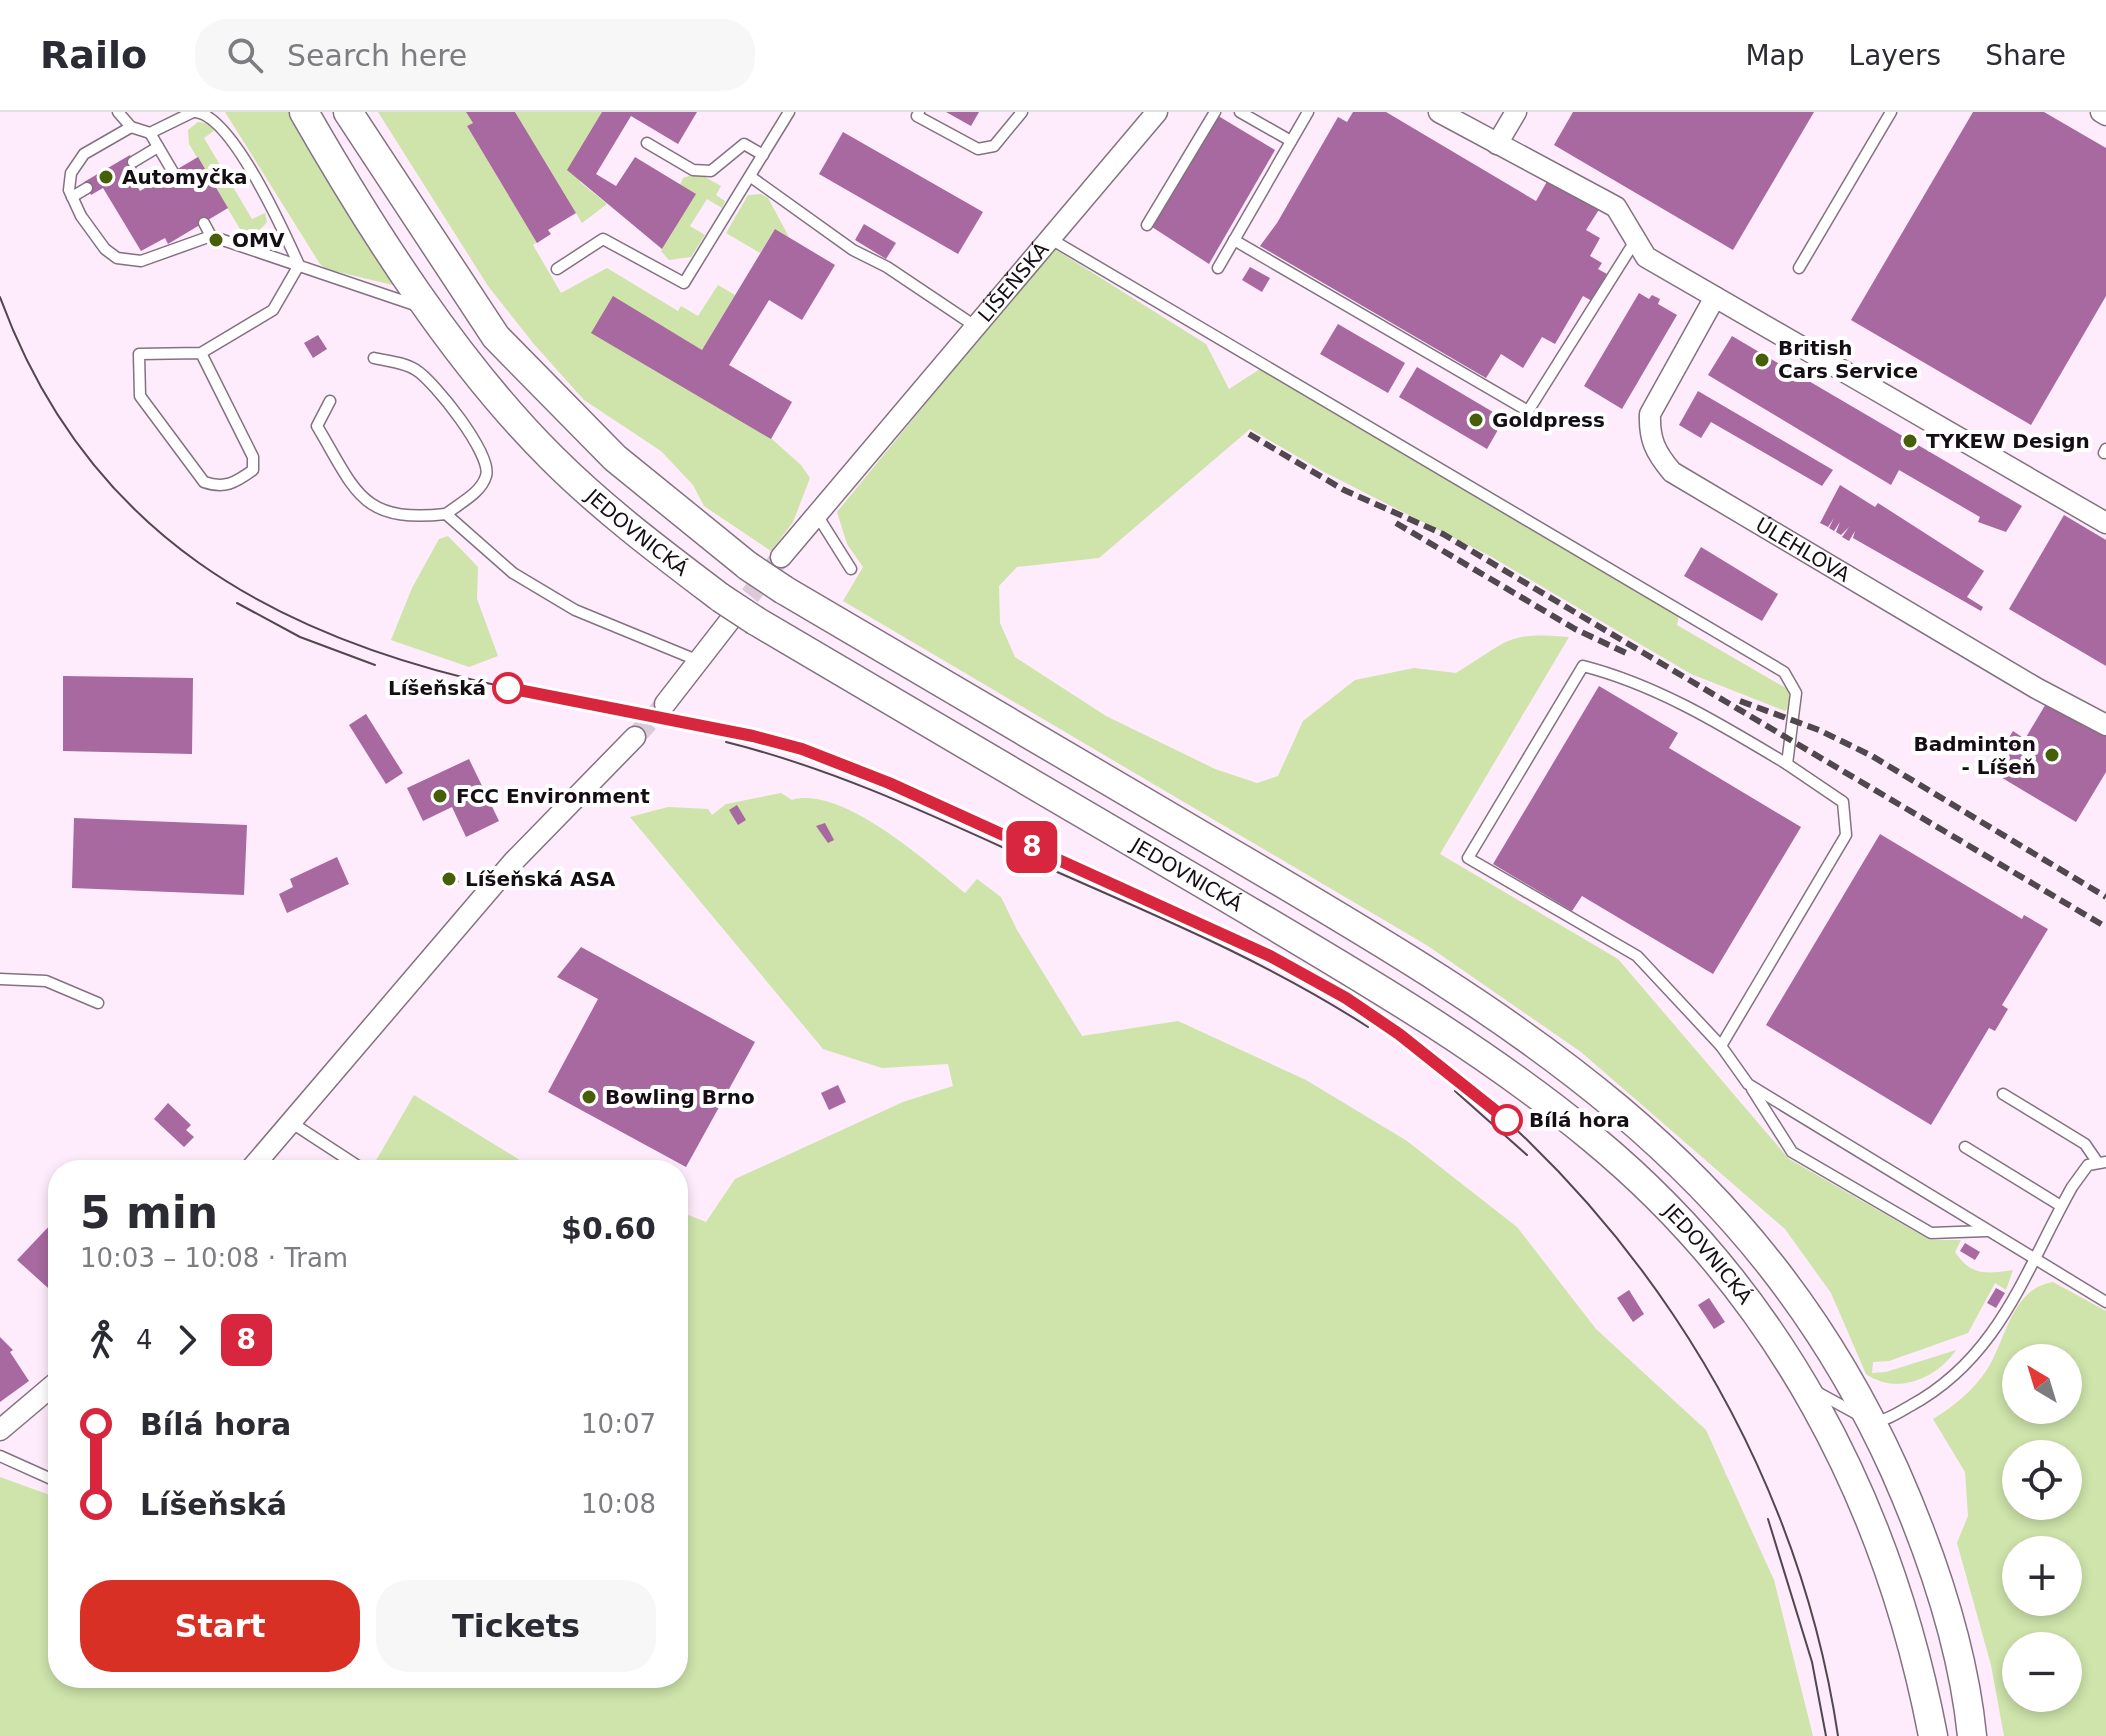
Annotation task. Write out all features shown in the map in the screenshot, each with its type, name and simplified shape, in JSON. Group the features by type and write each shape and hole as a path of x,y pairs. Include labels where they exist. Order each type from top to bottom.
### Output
{"main road":[{"name":"JEDOVNICKÁ","path":"304,112 361,212 437,319 550,457 622,523 736,613 1357,975 1494,1064 1593,1138 1670,1209 1751,1305 1806,1386 1855,1478 1885,1552 1910,1629 1933,1736"},
{"name":"JEDOVNICKÁ","path":"348,112 496,337 615,458 748,566 1421,965 1560,1059 1659,1142 1761,1251 1813,1325 1873,1423 1936,1573 1957,1650 1972,1736"}],"street":[{"path":"1439,112 1616,207 1646,257 2106,523"},
{"path":"1497,144 1516,112"},
{"path":"2101,112 2106,115"},
{"name":"LÍŠEŇSKÁ","path":"781,557 1149,114"},
{"name":"ÚLEHLOVA","path":"1715,297 1650,414 1649,436 1656,453 1672,472 2036,688 2106,725"},
{"path":"665,704 736,613"},
{"path":"259,1160 513,862 635,737"},
{"path":"0,1430 48,1389"}],"lane":[{"path":"118,112 131,127 150,133 173,172"},
{"path":"150,133 178,114 195,112 206,113 220,125 275,212 299,265"},
{"path":"557,269 603,239 684,283 789,112"},
{"path":"919,112 917,116 978,149 994,146 1022,112"},
{"path":"1147,225 1215,112"},
{"path":"1240,112 1291,141"},
{"path":"1218,268 1308,112"},
{"path":"1799,268 1891,112"},
{"path":"131,127 76,162 71,173 72,197 105,249 128,261 141,261 180,250 211,236 409,302 437,319"},
{"path":"647,143 693,170 711,171 744,144 763,155"},
{"path":"133,162 158,147"},
{"path":"751,177 853,250 887,267 975,326"},
{"path":"72,197 87,188"},
{"path":"204,223 211,236"},
{"path":"1054,232 1784,672 1796,693 1787,764"},
{"path":"1234,240 1528,411 1635,240"},
{"path":"201,353 253,457 253,470 220,488 204,482 140,396 139,354 201,353 273,310 299,265"},
{"path":"330,401 317,426 361,495 381,512 410,518 446,514 481,487 488,469 479,446 424,375 411,367 374,358"},
{"path":"816,513 851,569"},
{"path":"446,514 513,573 575,610 699,661"},
{"path":"1721,1046 1846,835 1843,802 1719,723 1627,678 1583,666 1468,858 1637,956 1721,1046 1792,1152 1931,1233 1986,1231"},
{"path":"0,979 46,981 98,1003"},
{"path":"1748,1084 2106,1302"},
{"path":"2003,1094 2085,1144 2102,1163"},
{"path":"292,1123 349,1160"},
{"path":"1965,1147 2061,1206"},
{"path":"1806,1386 1873,1423 1936,1391 1970,1362 1997,1328 2061,1206 2088,1165 2102,1163"},
{"path":"0,1456 48,1478"}],"green space":[{"path":"225,112 292,112 397,286 326,269 320,264"},
{"path":"378,112 466,112 473,123 467,126 537,242 533,245 561,293 607,268 678,311 681,306 698,316 718,285 735,295 702,350 613,297 801,465 810,478 793,522 771,551 704,506 693,485 661,451 584,400 488,286"},
{"path":"515,112 602,112 580,182 607,204 582,223"},
{"path":"198,122 212,124 215,130 204,138 252,219 265,213 267,222 257,233 244,233 240,229 189,144 188,130"},
{"path":"698,173 721,186 716,195 725,201 722,208 707,199 690,226 705,235 691,257 669,260 661,251 695,195 680,185 683,178"},
{"path":"761,194 768,198 789,237 775,229 760,253 726,233 748,195"},
{"path":"1053,248 1206,344 1229,389 1260,369 1679,615 1677,625 1789,690 1789,707 1785,711 1691,674 1490,556 1324,472 1250,429 1099,558 1017,567 999,586 1000,623 1015,657 1106,716 1215,769 1257,783 1278,776 1303,721 1355,680 1414,668 1456,673 1508,641 1532,636 1569,637 1440,854 1618,959 1789,1159 1930,1240 1961,1240 1955,1252 1973,1269 1980,1272 2013,1270 2006,1290 1995,1283 1968,1333 1889,1361 1873,1362 1872,1373 1886,1372 1956,1350 1938,1369 1916,1381 1903,1383 1890,1383 1866,1374 1831,1293 1785,1229 1581,1052 1428,946 843,601 863,567 847,544 837,512"},
{"path":"448,536 478,567 477,599 498,656 469,667 391,640 412,588 439,539"},
{"path":"781,793 792,800 812,798 834,804 858,815 883,829 965,893 977,879 1001,897 1017,930 1082,1036 1178,1021 1306,1080 1407,1141 1517,1227 1596,1329 1706,1430 1774,1580 1813,1736 0,1736 0,1477 48,1494 48,1688 688,1688 688,1215 706,1222 735,1179 903,1102 953,1086 948,1064 882,1068 823,1049 630,817 668,807 708,809 712,815 726,804"},
{"path":"414,1095 520,1160 376,1160"},
{"path":"2053,1282 2106,1311 2106,1736 2004,1736 1991,1665 1957,1543 1968,1516 1965,1472 1933,1419 1963,1397 1983,1376 2012,1316 2028,1294 2039,1286"}],"building":[{"path":"466,112 515,112 576,213 548,230 551,234 537,243 467,126 473,123"},
{"path":"602,112 697,112 678,144 631,116 596,174 616,186 635,157 696,194 662,249 567,170"},
{"path":"946,112 979,112 971,126"},
{"path":"1353,112 1386,112 1536,201 1549,178 1600,208 1586,230 1600,238 1590,256 1602,263 1598,269 1607,274 1592,301 1583,296 1555,344 1542,337 1523,368 1501,354 1486,378 1260,246 1277,223 1338,117 1347,122"},
{"path":"1573,112 1814,112 1733,250 1554,145"},
{"path":"1973,112 2044,112 2106,148 2106,296 2031,425 1851,320"},
{"path":"1215,114 1275,150 1209,264 1149,225"},
{"path":"843,132 983,212 958,254 819,174"},
{"path":"130,155 137,168 129,172 140,191 198,157 228,208 168,244 165,238 141,251 103,188 91,195 84,182"},
{"path":"864,224 896,243 886,259 855,240"},
{"path":"775,229 835,265 802,320 769,300 729,365 792,402 771,439 591,333 613,296 702,350"},
{"path":"1250,267 1270,278 1262,292 1242,280"},
{"path":"1639,293 1649,299 1652,295 1660,299 1658,304 1677,315 1622,409 1584,386"},
{"path":"1338,324 1405,363 1388,393 1320,354"},
{"path":"318,335 327,349 313,358 304,343"},
{"path":"1732,336 2022,506 2006,532 1978,522 1980,517 1899,470 1891,485 1708,375"},
{"path":"1417,367 1498,415 1492,424 1499,428 1487,449 1399,397"},
{"path":"1698,391 1833,470 1822,486 1711,422 1701,438 1679,425"},
{"path":"1840,485 1875,507 1878,503 1984,571 1967,597 1983,607 1981,611 1853,538 1855,531 1849,541 1842,537 1849,527 1841,535 1836,532 1840,522 1834,531 1829,528 1834,518 1828,527 1820,523"},
{"path":"2064,515 2106,540 2106,666 2009,609"},
{"path":"1701,547 1778,594 1762,621 1684,576"},
{"path":"63,676 193,678 192,754 63,751"},
{"path":"1599,686 1678,733 1669,748 1801,827 1713,974 1582,896 1572,911 1493,864"},
{"name":"Badminton - Líšeň","path":"2047,702 2106,736 2106,772 2076,822 1989,770 2013,731 2025,739"},
{"path":"366,714 403,773 386,784 349,725"},
{"path":"469,759 499,821 466,837 452,807 423,821 407,788"},
{"path":"737,805 746,820 738,825 729,810"},
{"path":"74,818 247,825 244,895 72,888"},
{"path":"825,823 834,840 828,843 816,826"},
{"path":"1880,834 2022,919 2024,915 2048,929 2002,1005 2008,1009 1995,1031 1989,1028 1931,1125 1766,1025"},
{"path":"337,857 349,884 287,913 279,894 293,887 290,879"},
{"name":"Líšeňská ASA","path":"453,871 459,882 446,888 440,877"},
{"path":"581,947 755,1042 688,1163 688,1160 673,1160 548,1092 598,999 557,977"},
{"path":"838,1085 846,1102 829,1110 821,1093"},
{"path":"168,1103 191,1125 186,1130 194,1137 184,1147 154,1119"},
{"path":"48,1227 48,1288 17,1260"},
{"path":"1965,1243 1980,1252 1975,1260 1960,1251"},
{"path":"1996,1288 2005,1293 1996,1308 1987,1303"},
{"path":"1629,1290 1644,1314 1633,1322 1617,1298"},
{"path":"1709,1298 1725,1322 1714,1329 1698,1305"},
{"path":"0,1337 13,1350 10,1352 29,1381 0,1402"}],"tunnel":[{"path":"731,619 781,557"},
{"path":"635,737 665,704"}],"tram line":[{"path":"0,297 37,380 83,451 137,512 199,563 268,605 343,639 423,667 509,688 731,730 803,750 870,775 1245,944 1348,1000 1442,1065 1528,1140 1605,1224 1673,1315 1731,1412 1779,1516 1815,1624 1838,1736"},
{"path":"237,603 300,637 375,665"},
{"name":"8","path":"508,688 753,736 802,749 889,783 1270,956 1346,998 1399,1034 1482,1097 1507,1120"},
{"path":"726,742 809,767 929,814 1211,941 1291,981 1368,1027"},
{"path":"1455,1091 1527,1155"},
{"path":"1768,1519 1812,1662 1826,1736"}],"railway":[{"path":"1249,434 1344,490 1443,534 2106,927"},
{"path":"1396,523 1575,629 1626,653"},
{"path":"1740,701 1819,730 1872,756 2106,897"}],"place":[{"name":"Automyčka","path":"106,177"},
{"name":"OMV","path":"216,240"},
{"name":"British Cars Service","path":"1762,360"},
{"name":"Goldpress","path":"1476,420"},
{"name":"TYKEW Design","path":"1910,441"},
{"name":"Líšeňská","path":"508,688"},
{"name":"Badminton - Líšeň","path":"2052,755"},
{"name":"FCC Environment","path":"440,796"},
{"name":"Líšeňská ASA","path":"449,879"},
{"name":"Bowling Brno","path":"589,1097"},
{"name":"Bílá hora","path":"1507,1120"}]}
